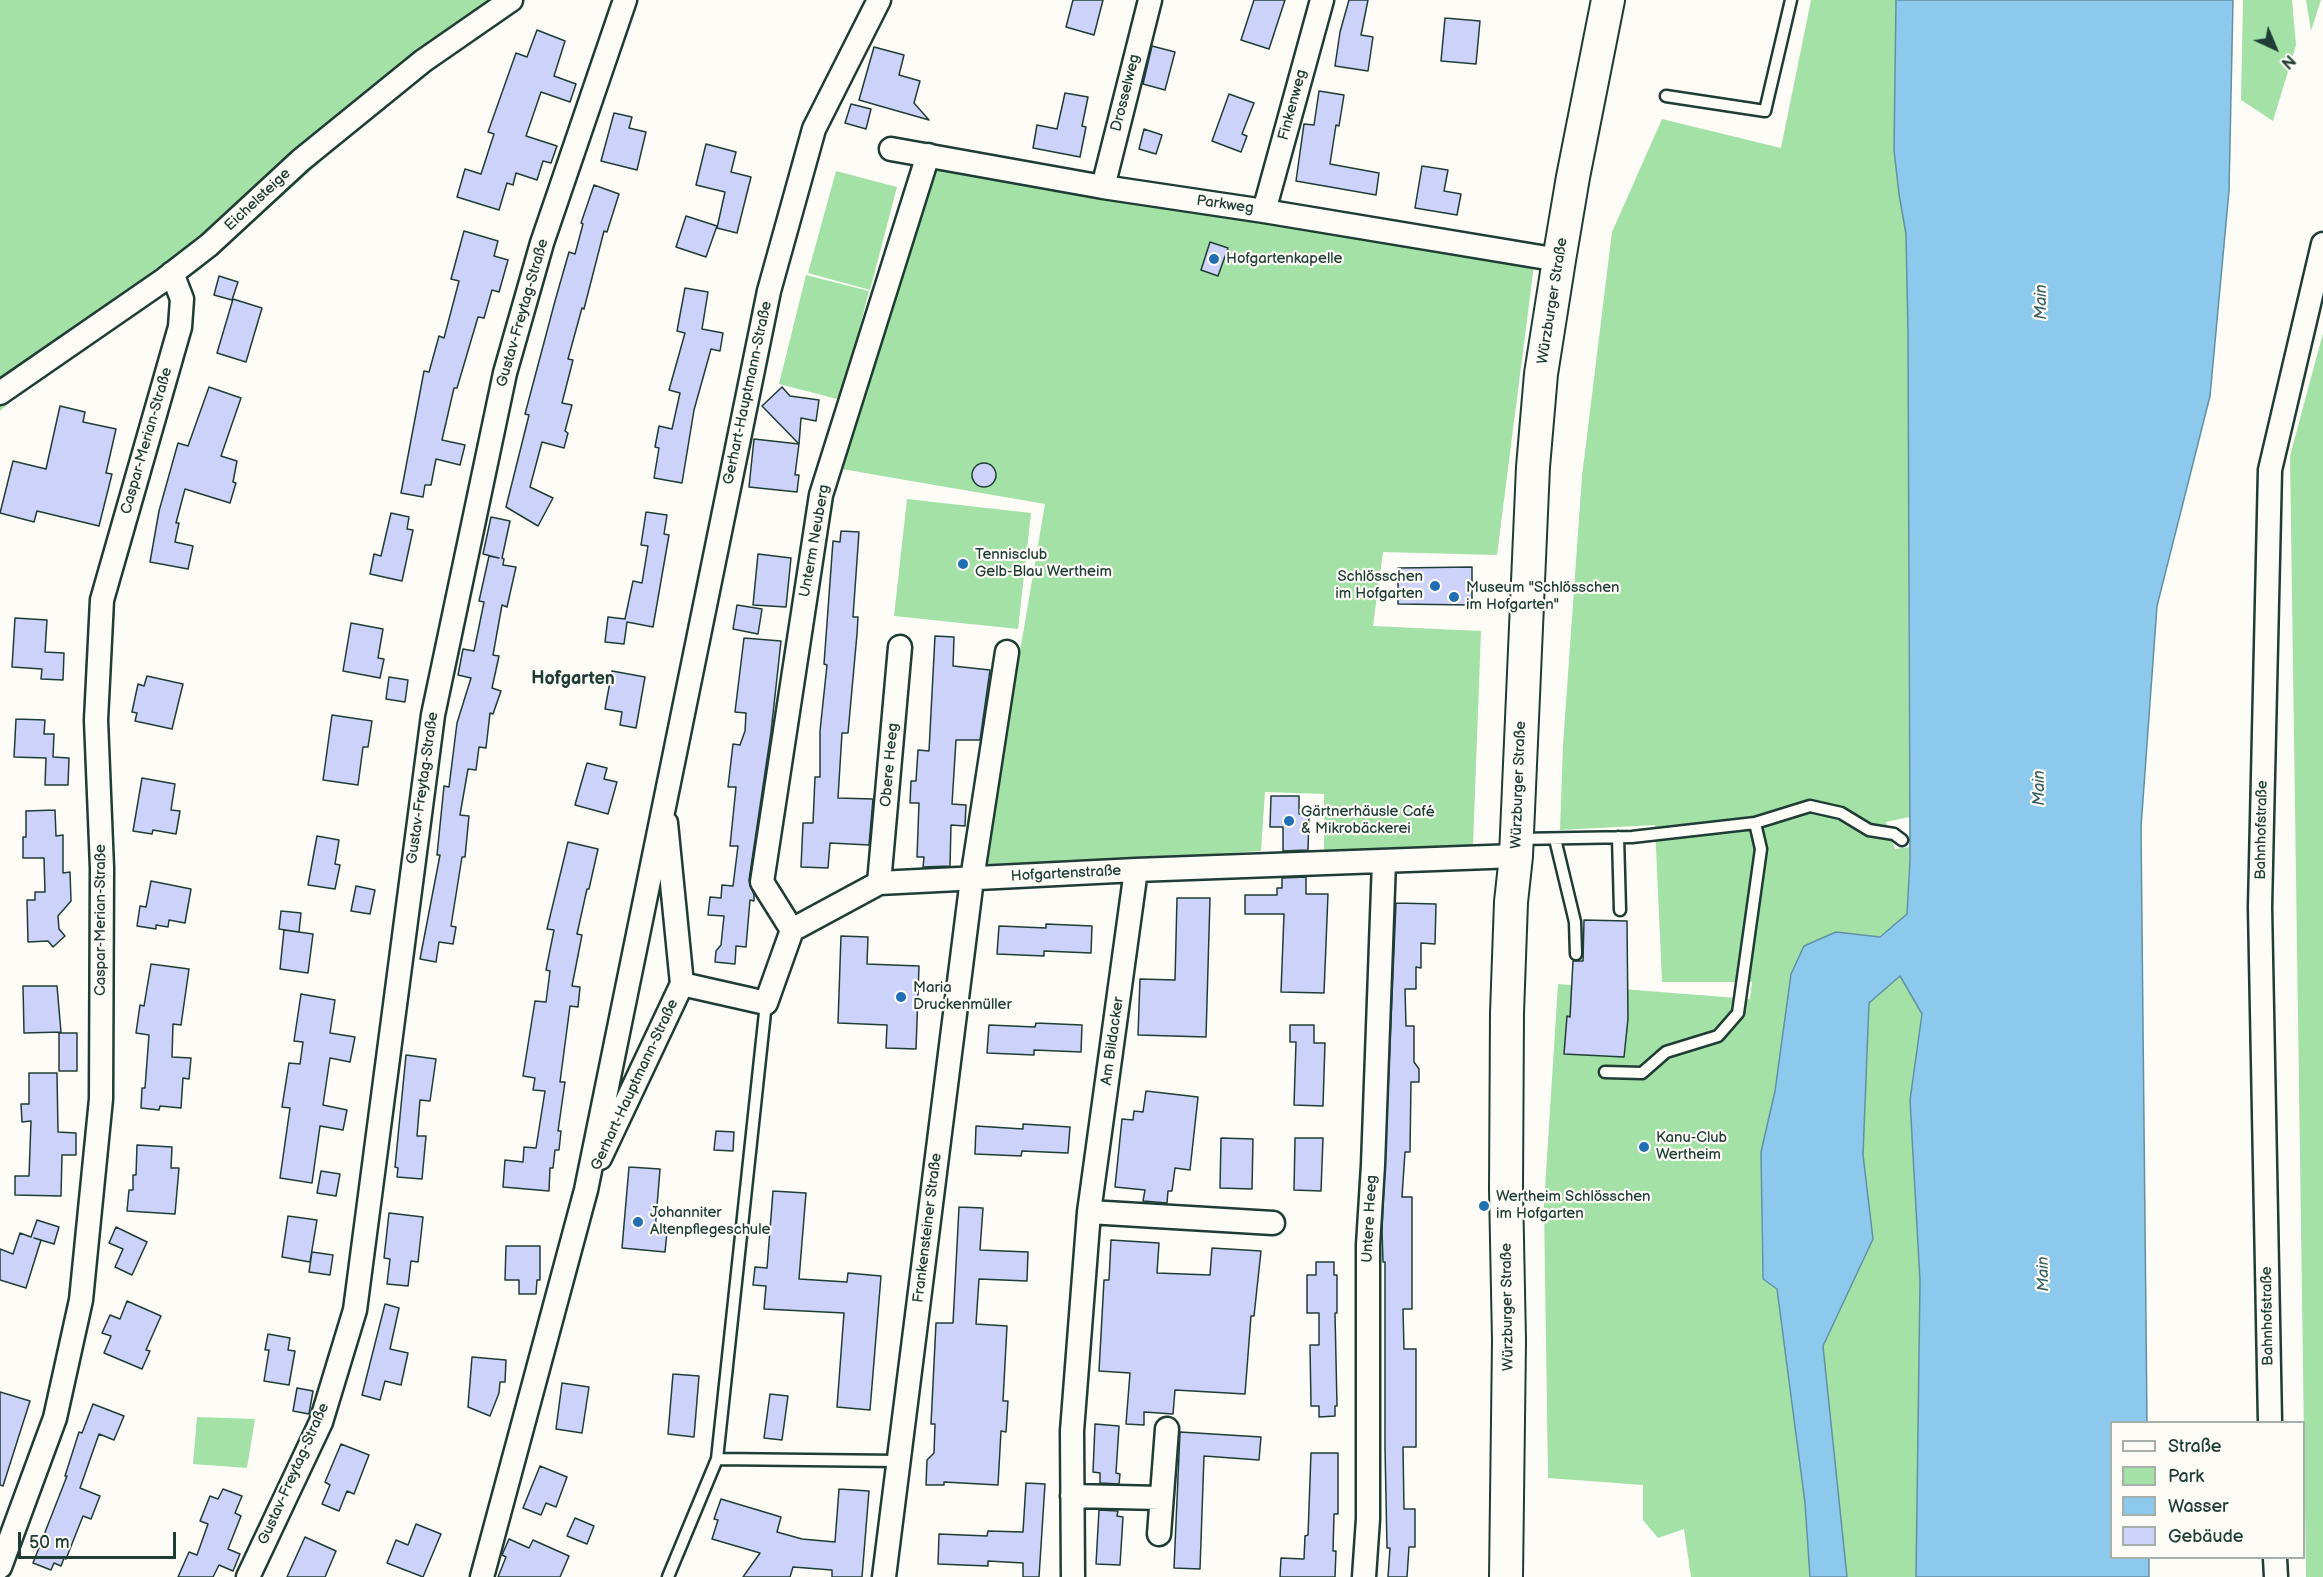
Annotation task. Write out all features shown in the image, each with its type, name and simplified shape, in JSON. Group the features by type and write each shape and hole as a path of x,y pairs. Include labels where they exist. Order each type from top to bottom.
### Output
{"main road":[{"name":"Würzburger Straße","path":"1506,1577 1509,1341 1506,1189 1507,1013 1533,466 1541,374 1559,260 1608,0"}],"street":[{"name":"Eichelsteige","path":"0,393 209,245 301,160 423,61 511,0"},
{"name":"Gustav-Freytag-Straße","path":"248,1577 321,1422 355,1310 432,715 505,373 542,243 625,0"},
{"name":"Gerhart-Hauptmann-Straße","path":"482,1577 585,1190 772,281 814,129 879,0"},
{"name":"Drosselweg","path":"1103,187 1150,0"},
{"name":"Finkenweg","path":"1264,211 1322,0"},
{"name":"Parkweg","path":"891,149 1103,187 1559,260"},
{"name":"Unterm Neuberg","path":"792,930 762,882 821,495 928,155"},
{"name":"Bahnhofstraße","path":"2270,1421 2260,907 2270,470 2323,244"},
{"name":"Caspar-Merian-Straße","path":"0,1567 55,1418 81,1300 101,1100 102,868 96,720 102,600 180,327 182,299 172,273"},
{"name":"Obere Heeg","path":"879,883 900,647"},
{"path":"972,879 1007,652"},
{"name":"Gerhart-Hauptmann-Straße","path":"585,1190 682,984 664,801"},
{"name":"Hofgartenstraße","path":"792,930 879,883 1136,870 1384,861 1516,848"},
{"name":"Untere Heeg","path":"1364,1577 1368,1519 1368,1245 1384,861"},
{"name":"Am Bildacker","path":"1073,1577 1072,1431 1089,1212 1136,870"},
{"name":"Frankensteiner Straße","path":"884,1577 972,879"},
{"path":"682,984 766,1003 792,930"},
{"path":"1089,1212 1274,1223"},
{"path":"1160,1534 1167,1429"},
{"path":"1072,1496 1161,1498"},
{"path":"2275,1559 2276,1577"}],"lane":[{"path":"1666,96 1765,111 1791,0"},
{"path":"1516,848 1555,839 1618,837 1755,823 1810,806 1841,813 1869,830 1898,833"},
{"path":"1605,1072 1642,1073 1666,1052 1718,1036 1738,1013 1761,849 1755,823"},
{"path":"1618,837 1620,910"},
{"path":"1555,839 1575,922 1576,954"},
{"path":"668,1577 717,1459 766,1003"},
{"path":"717,1459 898,1461"}],"green space":[{"path":"0,0 512,0 337,147 201,269 36,380 0,411"},
{"path":"1811,0 1896,0 1894,150 1906,234 1908,334 1909,817 1886,822 1895,849 1910,847 1907,914 1879,937 1836,932 1804,946 1791,974 1775,1091 1761,1152 1762,1279 1777,1289 1805,1503 1810,1577 1691,1577 1684,1529 1658,1538 1643,1520 1643,1485 1548,1478 1544,1205 1558,984 1750,999 1752,982 1662,982 1655,825 1560,830 1563,745 1582,476 1612,232 1662,119 1781,148"},
{"path":"2243,0 2292,0 2296,45 2273,121 2241,100"},
{"path":"2306,0 2321,0 2311,31"},
{"path":"928,155 1534,265 1497,555 1383,552 1373,626 1481,631 1473,845 1324,855 1324,794 1265,792 1261,851 978,869 1022,640 1045,504 830,467"},
{"path":"836,171 897,187 870,290 808,273"},
{"path":"806,275 869,291 841,400 779,384"},
{"path":"2323,333 2323,1577 2306,1577 2290,456"},
{"name":"Tennisclub Gelb-Blau Wertheim","path":"907,499 1031,513 1018,629 894,616"},
{"path":"1900,976 1922,1014 1910,1100 1920,1281 1916,1577 1847,1577 1823,1346 1873,1239 1863,1155 1869,1003"},
{"path":"197,1417 255,1419 247,1468 193,1464"}],"water":[{"name":"Main","path":"1896,0 2233,0 2229,191 2210,396 2157,606 2141,827 2147,1421 2110,1421 2110,1559 2149,1559 2149,1577 1916,1577 1920,1281 1910,1100 1922,1014 1900,976 1869,1003 1863,1155 1873,1239 1823,1346 1847,1577 1810,1577 1805,1503 1777,1289 1763,1279 1761,1152 1775,1091 1791,974 1804,946 1836,932 1880,937 1907,914 1910,860 1908,334 1906,234 1894,150"}],"building":[{"path":"1073,0 1103,0 1094,35 1066,27"},
{"path":"1254,0 1285,0 1269,49 1241,40"},
{"path":"1349,0 1368,0 1361,35 1373,37 1368,71 1335,66 1340,32"},
{"path":"1445,18 1480,21 1476,64 1441,61"},
{"path":"537,30 565,41 554,76 576,84 570,102 541,92 526,136 557,146 551,163 543,161 537,180 516,173 513,185 507,183 499,210 457,197 465,169 481,174 494,134 488,132 516,53 527,57"},
{"path":"1152,46 1175,52 1165,90 1143,84"},
{"path":"874,47 904,55 899,75 920,81 914,103 929,120 859,100"},
{"path":"1319,91 1344,95 1339,126 1336,125 1330,164 1379,173 1376,195 1296,181 1304,124 1314,125"},
{"path":"1065,93 1088,97 1082,126 1086,127 1080,157 1033,148 1037,125 1057,129"},
{"path":"1229,94 1254,103 1242,134 1247,136 1241,152 1212,141"},
{"path":"851,104 871,109 866,129 845,123"},
{"path":"614,113 632,117 629,128 646,132 637,170 601,161"},
{"path":"1144,129 1162,135 1156,154 1139,149"},
{"path":"706,144 736,152 731,172 751,177 737,233 717,228 725,192 696,185"},
{"path":"1422,166 1448,170 1444,191 1461,194 1457,215 1415,208"},
{"path":"594,185 619,194 607,232 604,231 584,309 582,308 568,359 573,360 562,403 572,405 565,431 568,433 564,448 542,442 530,487 553,498 538,526 506,507 529,415 525,414 555,301 569,252 575,254 583,224 581,223"},
{"path":"686,216 717,226 706,257 676,247"},
{"path":"464,231 498,241 494,256 508,260 499,292 492,290 484,318 478,317 457,388 454,388 442,440 465,445 460,465 436,459 431,485 425,485 423,497 401,493 424,371 429,372 439,336 444,338 459,281 451,279"},
{"name":"Hofgartenkapelle","path":"1210,242 1228,248 1218,276 1201,270"},
{"path":"219,276 238,282 232,300 214,295"},
{"path":"685,288 708,292 702,329 723,333 720,351 711,349 694,410 682,483 654,478 659,448 655,447 659,426 672,429 680,393 669,390 685,333 677,331"},
{"path":"233,299 262,308 246,362 217,353"},
{"path":"209,387 241,398 221,456 237,461 233,482 236,483 230,503 185,489 176,523 179,523 175,542 193,546 188,569 150,562 159,511 178,443 188,446"},
{"path":"782,387 790,396 819,400 816,421 801,418 799,444 762,406"},
{"path":"60,406 85,412 83,422 116,429 106,473 112,474 99,526 37,511 34,522 0,513 13,461 46,469"},
{"path":"754,439 799,444 795,475 799,475 797,492 749,487"},
{"path":"984,463 993,466 996,475 993,484 984,487 975,484 972,475 975,466"},
{"path":"646,512 667,515 664,534 669,535 653,627 627,622 624,644 605,642 608,617 625,619 633,581 642,583 648,546 641,545"},
{"path":"391,513 409,517 407,529 413,530 402,581 370,574 374,554 381,556"},
{"path":"491,517 510,521 502,558 504,559 503,565 516,567 507,607 502,605 493,655 499,656 492,688 501,691 493,714 490,713 486,748 479,747 476,770 468,769 460,815 469,816 465,857 462,857 451,926 456,927 453,944 439,942 436,962 420,959 440,855 437,855 444,786 449,787 457,723 471,678 458,675 463,649 474,651 484,602 479,601 489,556 499,558 483,554"},
{"path":"841,531 859,532 853,617 858,617 857,634 848,733 842,733 838,798 873,799 869,845 830,843 828,868 801,867 803,823 813,823 815,777 820,777 820,731 827,665 824,664 833,541 840,542"},
{"path":"758,554 791,558 786,607 753,605"},
{"name":"Schlösschen im Hofgarten","path":"1472,567 1472,605 1398,604 1398,568"},
{"path":"737,605 762,609 758,634 733,629"},
{"path":"15,618 47,620 45,652 64,653 63,680 41,679 42,669 12,667"},
{"path":"351,623 383,629 378,658 384,659 380,678 343,671"},
{"path":"935,636 954,637 953,666 990,670 980,740 956,740 952,804 966,805 965,826 951,825 950,866 923,867 924,857 917,857 919,803 910,803 911,781 916,781 918,750 929,751"},
{"path":"744,638 781,641 771,732 749,880 754,901 750,900 746,947 736,946 735,964 715,962 716,951 721,945 724,916 708,915 710,897 721,898 722,885 733,886 738,846 730,846 736,787 728,787 733,744 740,745 745,731 746,713 735,712"},
{"path":"612,671 645,677 636,728 620,725 622,712 605,709"},
{"path":"147,676 183,684 172,729 135,721 137,713 132,712 138,684 144,686"},
{"path":"389,677 408,680 405,702 386,699"},
{"path":"332,715 372,721 368,747 363,747 358,785 323,780"},
{"path":"16,719 45,720 44,734 54,734 53,757 69,758 68,785 45,785 46,758 14,757"},
{"path":"587,763 607,768 604,779 617,782 608,814 575,805"},
{"path":"142,778 175,784 171,810 180,811 176,834 153,830 152,834 133,831"},
{"name":"Gärtnerhäusle Café & Mikrobäckerei","path":"1271,796 1299,796 1299,814 1309,814 1308,850 1283,851 1283,827 1270,827"},
{"path":"55,810 56,836 63,835 63,873 70,872 71,901 58,916 59,929 65,936 53,947 48,941 28,942 27,900 35,900 35,892 45,892 44,858 23,858 23,837 26,837 26,811"},
{"path":"317,836 339,840 335,864 340,865 335,889 308,885"},
{"path":"568,842 598,849 577,934 582,935 572,986 580,987 578,1007 570,1006 560,1082 565,1082 558,1131 561,1131 559,1150 555,1150 553,1168 550,1168 549,1191 503,1187 505,1160 523,1162 524,1147 536,1148 545,1091 533,1090 535,1078 523,1076 535,1001 546,1002 550,971 546,970 554,930 547,929"},
{"path":"1306,877 1306,894 1328,894 1324,993 1281,992 1284,914 1245,914 1245,895 1277,895 1277,888 1282,888 1282,878"},
{"path":"151,881 191,889 185,923 169,920 168,927 156,925 156,929 137,926 140,906 146,907"},
{"path":"356,886 375,890 370,914 351,911"},
{"path":"1177,898 1210,898 1206,1037 1138,1035 1140,979 1175,980"},
{"path":"1396,903 1436,904 1435,944 1421,943 1421,968 1416,967 1416,989 1405,989 1406,1026 1414,1026 1414,1062 1419,1069 1419,1082 1411,1082 1410,1152 1405,1152 1402,1197 1412,1197 1412,1309 1403,1309 1404,1349 1416,1349 1416,1447 1403,1447 1404,1509 1415,1509 1415,1547 1409,1547 1407,1577 1388,1577 1390,1548 1387,1548 1385,1447 1385,1262 1383,1262 1382,1231"},
{"path":"281,911 301,913 299,932 279,929"},
{"path":"1584,920 1627,921 1628,1019 1624,1057 1564,1054 1567,1016 1570,1017 1573,961 1583,961"},
{"path":"1046,924 1092,926 1091,953 1044,951 1044,956 997,954 999,926 1046,928"},
{"path":"284,930 313,934 308,973 280,969"},
{"path":"841,936 868,937 867,964 919,966 916,1049 886,1048 887,1025 838,1023"},
{"path":"151,964 189,969 181,1025 173,1024 172,1057 191,1058 189,1079 183,1078 181,1108 160,1106 159,1110 141,1108 149,1035 136,1033 140,1005 144,1006"},
{"path":"23,986 57,986 61,1032 24,1033"},
{"path":"301,994 335,1000 330,1033 355,1037 350,1062 330,1058 323,1105 347,1110 343,1130 320,1126 312,1183 280,1178 290,1108 282,1107 289,1063 300,1064 303,1042 294,1041"},
{"path":"1036,1023 1082,1025 1081,1052 1034,1050 1034,1055 987,1053 989,1025 1035,1027"},
{"path":"1290,1025 1314,1025 1314,1043 1325,1043 1323,1106 1294,1105 1296,1042 1290,1042"},
{"path":"59,1033 77,1033 77,1071 59,1071"},
{"path":"406,1055 436,1059 430,1101 420,1100 417,1136 426,1136 422,1179 397,1177 398,1168 395,1167"},
{"path":"29,1073 57,1073 58,1132 76,1133 76,1155 62,1155 61,1196 15,1195 15,1176 29,1176 31,1121 22,1122 21,1104 29,1104"},
{"path":"1146,1091 1198,1097 1190,1170 1175,1168 1172,1191 1168,1191 1167,1203 1143,1201 1145,1190 1115,1187 1122,1119 1133,1120 1134,1111 1143,1112"},
{"path":"1023,1124 1070,1127 1068,1153 1022,1151 1021,1156 975,1154 976,1126 1023,1129"},
{"path":"716,1131 734,1132 733,1151 714,1150"},
{"path":"1221,1138 1253,1139 1252,1189 1220,1188"},
{"path":"1295,1138 1323,1138 1321,1191 1294,1190"},
{"path":"137,1145 172,1147 171,1168 179,1168 175,1214 127,1211 129,1190 133,1190 133,1175 136,1175"},
{"path":"629,1167 660,1169 655,1231 667,1232 665,1252 622,1248"},
{"path":"321,1171 340,1174 336,1196 317,1193"},
{"path":"773,1191 806,1193 799,1279 847,1282 848,1273 881,1276 870,1410 837,1407 844,1313 764,1309 766,1286 753,1285 755,1267 767,1268"},
{"path":"959,1207 983,1208 980,1250 1028,1252 1027,1281 979,1279 976,1324 1007,1326 1003,1401 1008,1401 1006,1432 1001,1431 998,1485 944,1482 944,1485 926,1485 927,1460 934,1453 935,1424 931,1424 936,1323 953,1323"},
{"path":"389,1213 423,1217 418,1262 411,1261 408,1286 387,1284 390,1259 384,1258"},
{"path":"288,1216 317,1220 310,1262 282,1257"},
{"path":"37,1220 59,1227 54,1244 41,1240 26,1288 0,1280 0,1249 13,1254 20,1233 31,1237"},
{"path":"116,1227 147,1242 132,1275 115,1267 123,1249 109,1243"},
{"path":"1111,1240 1159,1243 1157,1273 1210,1275 1212,1248 1261,1251 1254,1316 1251,1316 1245,1394 1175,1390 1173,1414 1144,1412 1144,1425 1126,1424 1130,1373 1099,1371 1104,1280 1109,1280"},
{"path":"506,1246 540,1246 540,1280 537,1280 536,1294 519,1294 519,1280 505,1280"},
{"path":"312,1252 333,1255 330,1275 309,1272"},
{"path":"1316,1262 1334,1262 1334,1275 1337,1275 1337,1313 1335,1313 1337,1406 1335,1406 1335,1416 1319,1417 1319,1406 1311,1406 1310,1345 1319,1345 1319,1313 1307,1313 1307,1275 1316,1275"},
{"path":"127,1301 161,1316 146,1350 150,1351 142,1369 104,1353 111,1336 102,1333 110,1315 120,1319"},
{"path":"385,1304 399,1308 390,1349 408,1353 401,1385 385,1381 380,1400 362,1395"},
{"path":"268,1334 290,1338 288,1350 295,1351 289,1385 264,1381 269,1350 265,1350"},
{"path":"472,1357 506,1360 505,1382 500,1382 499,1393 490,1416 468,1407"},
{"path":"673,1374 699,1376 694,1437 668,1434"},
{"path":"562,1383 589,1387 582,1433 556,1429"},
{"path":"297,1388 313,1391 309,1414 293,1411"},
{"path":"0,1392 30,1401 3,1486 0,1485"},
{"path":"770,1394 788,1396 782,1440 764,1438"},
{"path":"93,1404 124,1416 114,1440 99,1434 80,1488 100,1496 91,1519 83,1516 66,1559 64,1558 61,1566 54,1563 51,1570 33,1563 67,1476 65,1476 79,1432 82,1433"},
{"path":"1095,1424 1119,1426 1116,1473 1120,1474 1119,1484 1100,1483 1100,1473 1093,1472"},
{"path":"1180,1432 1261,1437 1259,1460 1204,1456 1200,1569 1174,1568"},
{"path":"341,1444 369,1455 354,1494 347,1491 339,1511 322,1504 330,1485 325,1482"},
{"path":"1311,1453 1338,1453 1338,1514 1334,1514 1333,1551 1336,1551 1335,1577 1280,1577 1281,1558 1304,1559 1305,1536 1308,1535"},
{"path":"540,1466 567,1477 556,1507 546,1503 541,1515 523,1508"},
{"path":"1026,1483 1045,1484 1039,1577 1023,1577 1023,1563 988,1561 988,1566 938,1564 939,1534 987,1536 988,1531 1023,1532"},
{"path":"223,1489 242,1496 235,1513 241,1516 228,1549 240,1554 233,1571 219,1565 213,1577 178,1577 189,1552 197,1555 208,1524 200,1521 210,1496 218,1499"},
{"path":"839,1489 869,1491 862,1577 832,1577 832,1570 793,1567 790,1577 743,1577 760,1553 712,1539 718,1520 714,1519 721,1499 781,1517 777,1532 802,1539 835,1542"},
{"path":"1099,1510 1118,1511 1117,1516 1123,1517 1120,1565 1096,1564"},
{"path":"575,1518 594,1526 587,1544 567,1536"},
{"path":"416,1524 441,1534 423,1577 387,1563 396,1540 408,1545"},
{"path":"305,1537 336,1551 325,1577 287,1577"},
{"path":"509,1539 529,1548 533,1540 569,1556 560,1577 498,1577 506,1557 502,1555"}],"place":[{"name":"Hofgartenkapelle","path":"1214,259"},
{"name":"Tennisclub Gelb-Blau Wertheim","path":"963,564"},
{"name":"Schlösschen im Hofgarten","path":"1435,586"},
{"name":"Museum \"Schlösschen im Hofgarten\"","path":"1454,597"},
{"name":"Gärtnerhäusle Café & Mikrobäckerei","path":"1289,821"},
{"name":"Maria Druckenmüller","path":"901,997"},
{"name":"Kanu-Club Wertheim","path":"1644,1147"},
{"name":"Wertheim Schlösschen im Hofgarten","path":"1484,1206"},
{"name":"Johanniter Altenpflegeschule","path":"638,1222"}],"district":[{"name":"Hofgarten","path":"573,679"}]}
